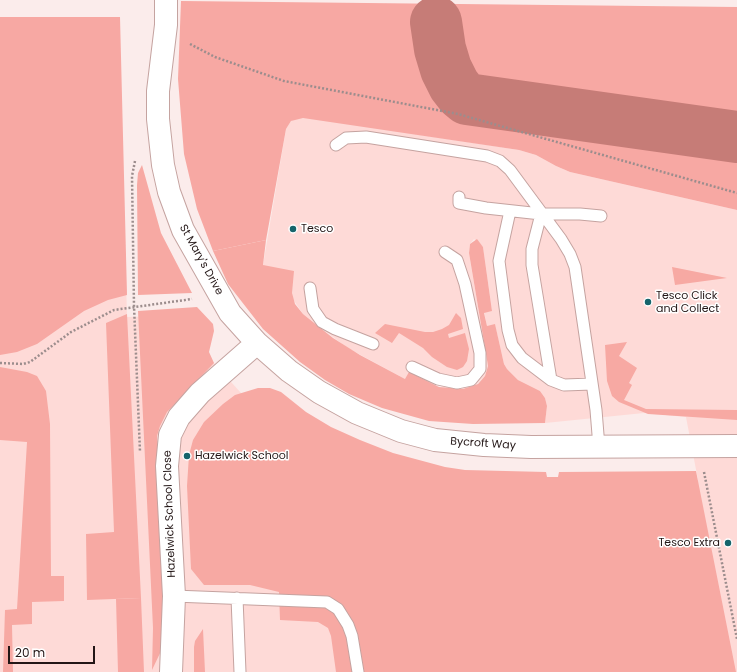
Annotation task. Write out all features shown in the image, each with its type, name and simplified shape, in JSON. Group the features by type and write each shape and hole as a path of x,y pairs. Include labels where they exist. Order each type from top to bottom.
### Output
{"street":[{"name":"St Mary's Drive","path":"166,0 166,25 158,102 159,136 169,192 183,230 217,291 236,320 257,343"},
{"name":"Bycroft Way","path":"257,343 289,371 319,392 362,415 401,432 435,440 484,445 599,447 737,446"},
{"name":"Hazelwick School Close","path":"172,672 174,596 167,466 170,436 180,417 200,393 257,343"}],"lane":[{"path":"336,145 346,138 366,137 476,154 494,159 510,170 566,246 575,267 592,384 599,447"},
{"path":"459,197 459,203 510,211 541,214 580,214 601,216"},
{"path":"510,211 499,261 509,338 516,352 551,380 564,385 592,384"},
{"path":"541,214 533,244 532,265 551,380"},
{"path":"412,367 438,379 457,383 471,380 480,369 480,353 465,284 457,260 446,252"},
{"path":"310,288 313,309 322,322 335,329 373,344"},
{"path":"174,596 316,600 333,604 344,616 352,636 358,672"},
{"path":"237,598 240,672"}],"path":[{"path":"184,41 197,46 215,57 284,81 458,114 737,194"},
{"path":"136,158 132,176 134,306 140,457"},
{"path":"0,363 23,364 30,362 89,322 114,310 134,306 186,301 217,291"},
{"path":"702,446 704,469 737,639"}],"shaded area":[{"path":"181,1 737,7 737,210 570,172 536,155 519,150 303,118 291,121 286,129 266,240 213,251 197,209 184,154 178,79"},
{"path":"0,17 120,17 127,295 108,300 84,311 37,344 17,352 0,355"},
{"name":"Hazelwick School","path":"296,118 312,118 519,150 536,155 570,172 737,210 737,672 0,672 0,331 125,240 127,317 158,316 201,358 214,363 241,393 264,414 450,479 698,480 686,417 644,413 545,423 547,406 545,398 540,391 518,380 507,369 504,364 495,325 487,326 484,312 492,311 483,247 474,239 470,244 469,253 488,366 485,376 474,387 463,389 446,388 425,381 405,379 346,347 303,314 292,298 292,286 263,265 286,129 291,121"},
{"path":"142,165 161,233 192,293 138,295 137,185 138,173"},
{"path":"477,239 483,247 492,311 484,313 487,326 495,324 504,364 507,369 518,380 540,391 545,398 547,406 545,423 473,424 429,421 382,408 349,394 325,380 300,362 263,329 228,284 213,251 266,240 263,265 294,271 292,293 295,304 303,314 333,338 360,355 405,379 409,372 439,387 463,389 478,384 485,376 488,366 469,253 470,244"},
{"path":"672,267 727,278 675,285"},
{"path":"197,307 213,324 214,331 209,352 214,363 167,412 157,436 165,625 162,649 152,670 153,628 138,311"},
{"path":"456,313 461,318 463,329 448,334 449,338 465,333 469,349 467,361 463,367 457,370 447,367 432,357 423,348 399,333 392,343 375,333 385,324 425,332 433,332 449,325"},
{"path":"127,314 141,598 87,600 86,534 114,532 106,323"},
{"path":"627,342 619,356 637,368 629,383 632,385 624,400 646,409 737,410 737,420 648,414 619,402 612,396 607,381 605,345"},
{"path":"0,367 27,372 37,376 46,391 50,424 51,576 64,576 64,601 32,602 32,624 12,625 13,672 3,672 5,610 17,609 27,442 0,440"},
{"path":"258,388 270,388 281,392 306,412 331,427 360,440 393,453 445,467 465,470 546,472 547,477 558,477 559,472 696,471 736,672 336,672 331,636 328,628 318,622 280,620 279,592 250,585 204,585 191,569 187,486 189,455 193,440 204,422 223,404 235,395"},
{"path":"141,598 144,672 118,672 116,599"},
{"path":"203,629 205,672 194,672 195,641"}],"waterway":[{"path":"436,22 440,49 446,69 454,85 467,99 737,137"}],"place":[{"name":"Tesco","path":"293,229"},
{"name":"Tesco Click and Collect","path":"648,302"},
{"name":"Hazelwick School","path":"187,456"},
{"name":"Tesco Extra","path":"728,543"}]}
